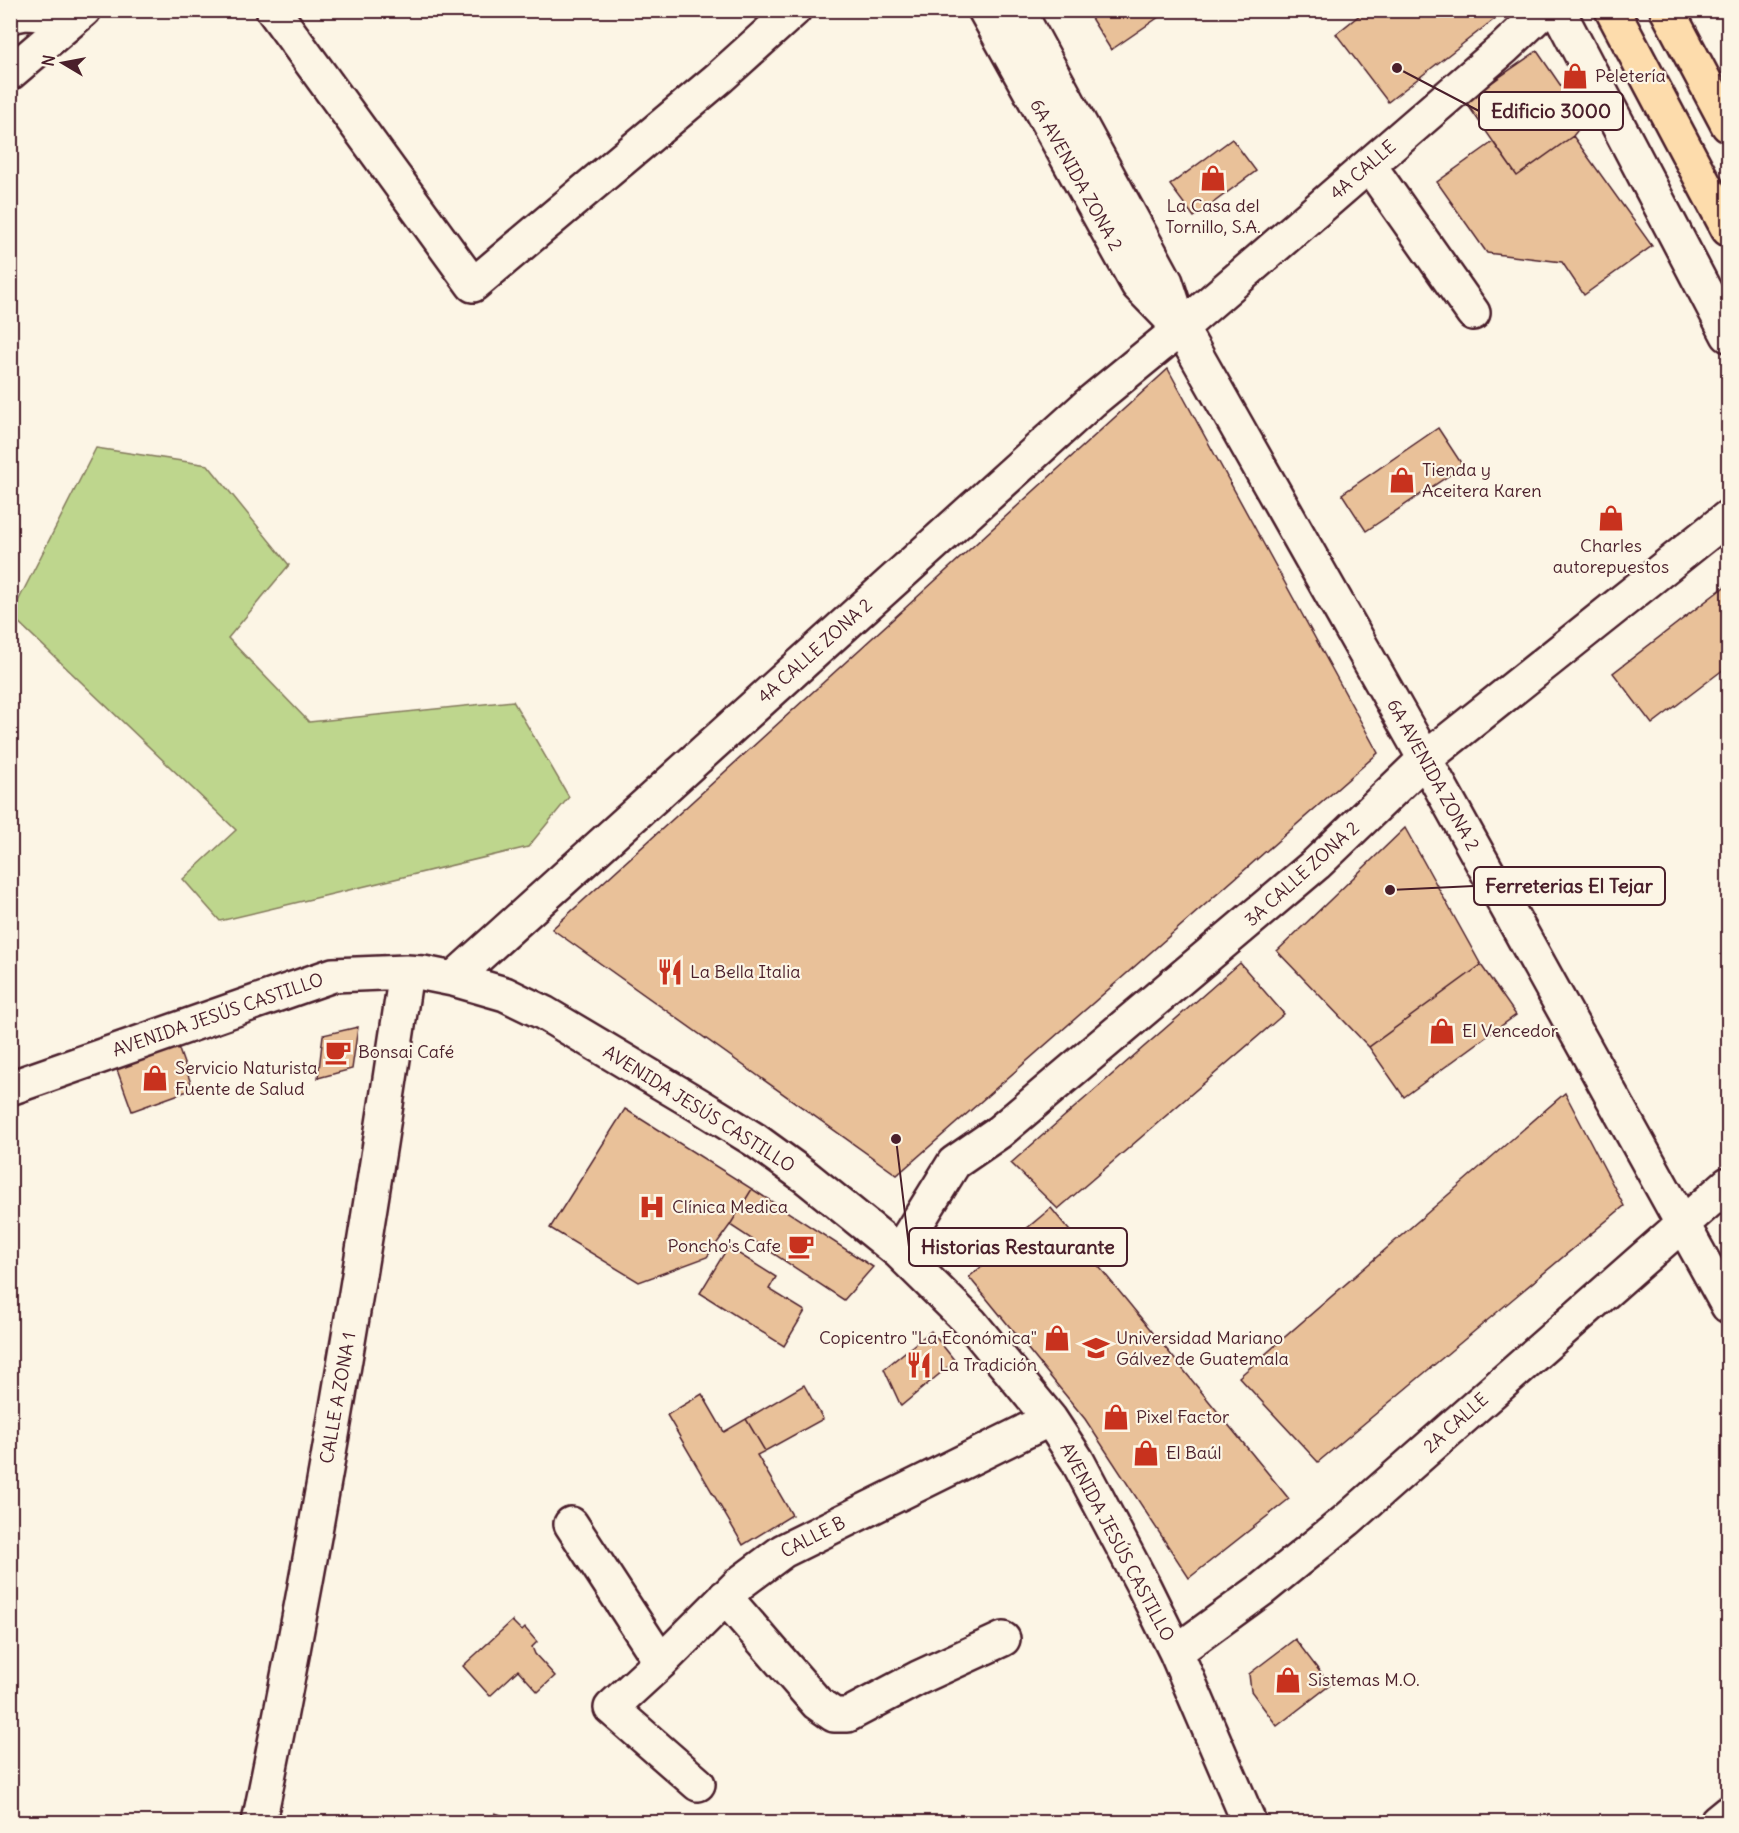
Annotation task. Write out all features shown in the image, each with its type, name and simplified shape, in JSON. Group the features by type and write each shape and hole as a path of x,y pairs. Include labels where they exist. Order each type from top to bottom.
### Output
{"main road":[{"path":"1612,10 1728,229"},
{"path":"1667,10 1728,125"}],"street":[{"path":"273,10 473,285 720,77 794,10"},
{"name":"6A AVENIDA ZONA 2","path":"985,10 1036,73 1077,148 1138,285 1181,328 1425,759 1728,1305"},
{"name":"6A AVENIDA ZONA 2","path":"1018,10 1036,73"},
{"name":"4A CALLE","path":"1181,328 1504,48 1544,10"},
{"path":"1558,10 1728,335"},
{"path":"10,16 25,13 80,13"},
{"path":"10,73 80,13"},
{"path":"1370,165 1473,313"},
{"name":"4A CALLE ZONA 2","path":"453,979 1092,401 1181,328"},
{"name":"3A CALLE ZONA 2","path":"899,1252 954,1163 999,1132 1307,872 1425,759 1728,517"},
{"name":"CALLE A ZONA 1","path":"259,1822 291,1664 365,1244 406,972"},
{"name":"AVENIDA JESÚS CASTILLO","path":"10,1088 333,975 423,973 505,994 544,1013 755,1140 807,1177 899,1252 971,1323 1050,1419 1077,1460 1108,1515 1176,1652 1249,1822"},
{"name":"2A CALLE","path":"1176,1652 1261,1590 1347,1520 1728,1184"},
{"name":"CALLE B","path":"698,1784 611,1708 754,1570 783,1551 1050,1419"},
{"path":"571,1524 661,1662"},
{"path":"725,1597 817,1703 834,1715 848,1716 918,1678 1003,1639"}],"green space":[{"path":"96,448 208,465 289,565 228,638 309,722 513,701 569,797 528,847 220,921 183,879 236,830 11,615"}],"building":[{"path":"1086,10 1169,10 1111,50"},
{"path":"1366,10 1506,10 1388,102 1336,34"},
{"path":"1537,51 1585,121 1573,136 1517,176 1465,101"},
{"path":"1573,136 1652,246 1584,295 1562,262 1487,253 1437,182 1493,142 1517,176"},
{"name":"La Casa del Tornillo, S.A.","path":"1232,139 1256,171 1194,217 1170,185"},
{"path":"1168,369 1378,753 897,1175 552,929"},
{"name":"Tienda y Aceitera Karen","path":"1438,428 1463,466 1366,531 1342,494"},
{"path":"1728,584 1728,666 1652,724 1613,673"},
{"path":"1405,828 1481,965 1369,1047 1277,951"},
{"path":"1240,963 1284,1014 1058,1209 1011,1163"},
{"name":"El Vencedor","path":"1481,965 1516,1015 1404,1097 1369,1047"},
{"name":"Bonsai Café","path":"358,1027 352,1069 318,1078 323,1035"},
{"name":"Servicio Naturista Fuente de Salud","path":"177,1044 193,1089 132,1111 116,1067"},
{"name":"Universidad Mariano Gálvez de Guatemala","path":"1565,1093 1624,1206 1318,1462 1239,1377"},
{"name":"Clínica Medica","path":"625,1109 752,1189 707,1257 639,1282 550,1228"},
{"name":"Poncho's Cafe","path":"752,1189 873,1267 844,1300 730,1225"},
{"name":"Universidad Mariano Gálvez de Guatemala","path":"1051,1208 1289,1499 1189,1578 1085,1419 969,1277"},
{"path":"728,1247 776,1277 769,1289 805,1311 784,1346 700,1293"},
{"name":"La Tradición","path":"931,1331 955,1361 901,1406 884,1369"},
{"path":"804,1385 823,1419 765,1451 746,1419"},
{"path":"702,1394 724,1432 746,1419 765,1451 757,1455 792,1515 743,1545 667,1415"},
{"path":"512,1621 522,1631 525,1628 537,1642 532,1647 535,1654 555,1676 538,1692 518,1670 490,1696 463,1666"},
{"name":"Sistemas M.O.","path":"1295,1639 1330,1685 1277,1726 1251,1691 1249,1674"},
{"path":"495,1813 522,1822 492,1822"}],"place":[{"name":"Edificio 3000","path":"1397,68"},
{"name":"Peletería","path":"1575,76"},
{"name":"La Casa del Tornillo, S.A.","path":"1213,178"},
{"name":"Tienda y Aceitera Karen","path":"1402,480"},
{"name":"Charles autorepuestos","path":"1611,518"},
{"name":"Ferreterias El Tejar","path":"1390,890"},
{"name":"La Bella Italia","path":"670,972"},
{"name":"El Vencedor","path":"1442,1031"},
{"name":"Bonsai Café","path":"338,1052"},
{"name":"Servicio Naturista Fuente de Salud","path":"155,1078"},
{"name":"Historias Restaurante","path":"896,1139"},
{"name":"Clínica Medica","path":"652,1207"},
{"name":"Poncho's Cafe","path":"801,1246"},
{"name":"Copicentro \"La Económica\"","path":"1057,1338"},
{"name":"Universidad Mariano Gálvez de Guatemala","path":"1096,1348"},
{"name":"La Tradición","path":"919,1365"},
{"name":"Pixel Factor","path":"1116,1417"},
{"name":"El Baúl","path":"1146,1453"},
{"name":"Sistemas M.O.","path":"1288,1680"}]}
